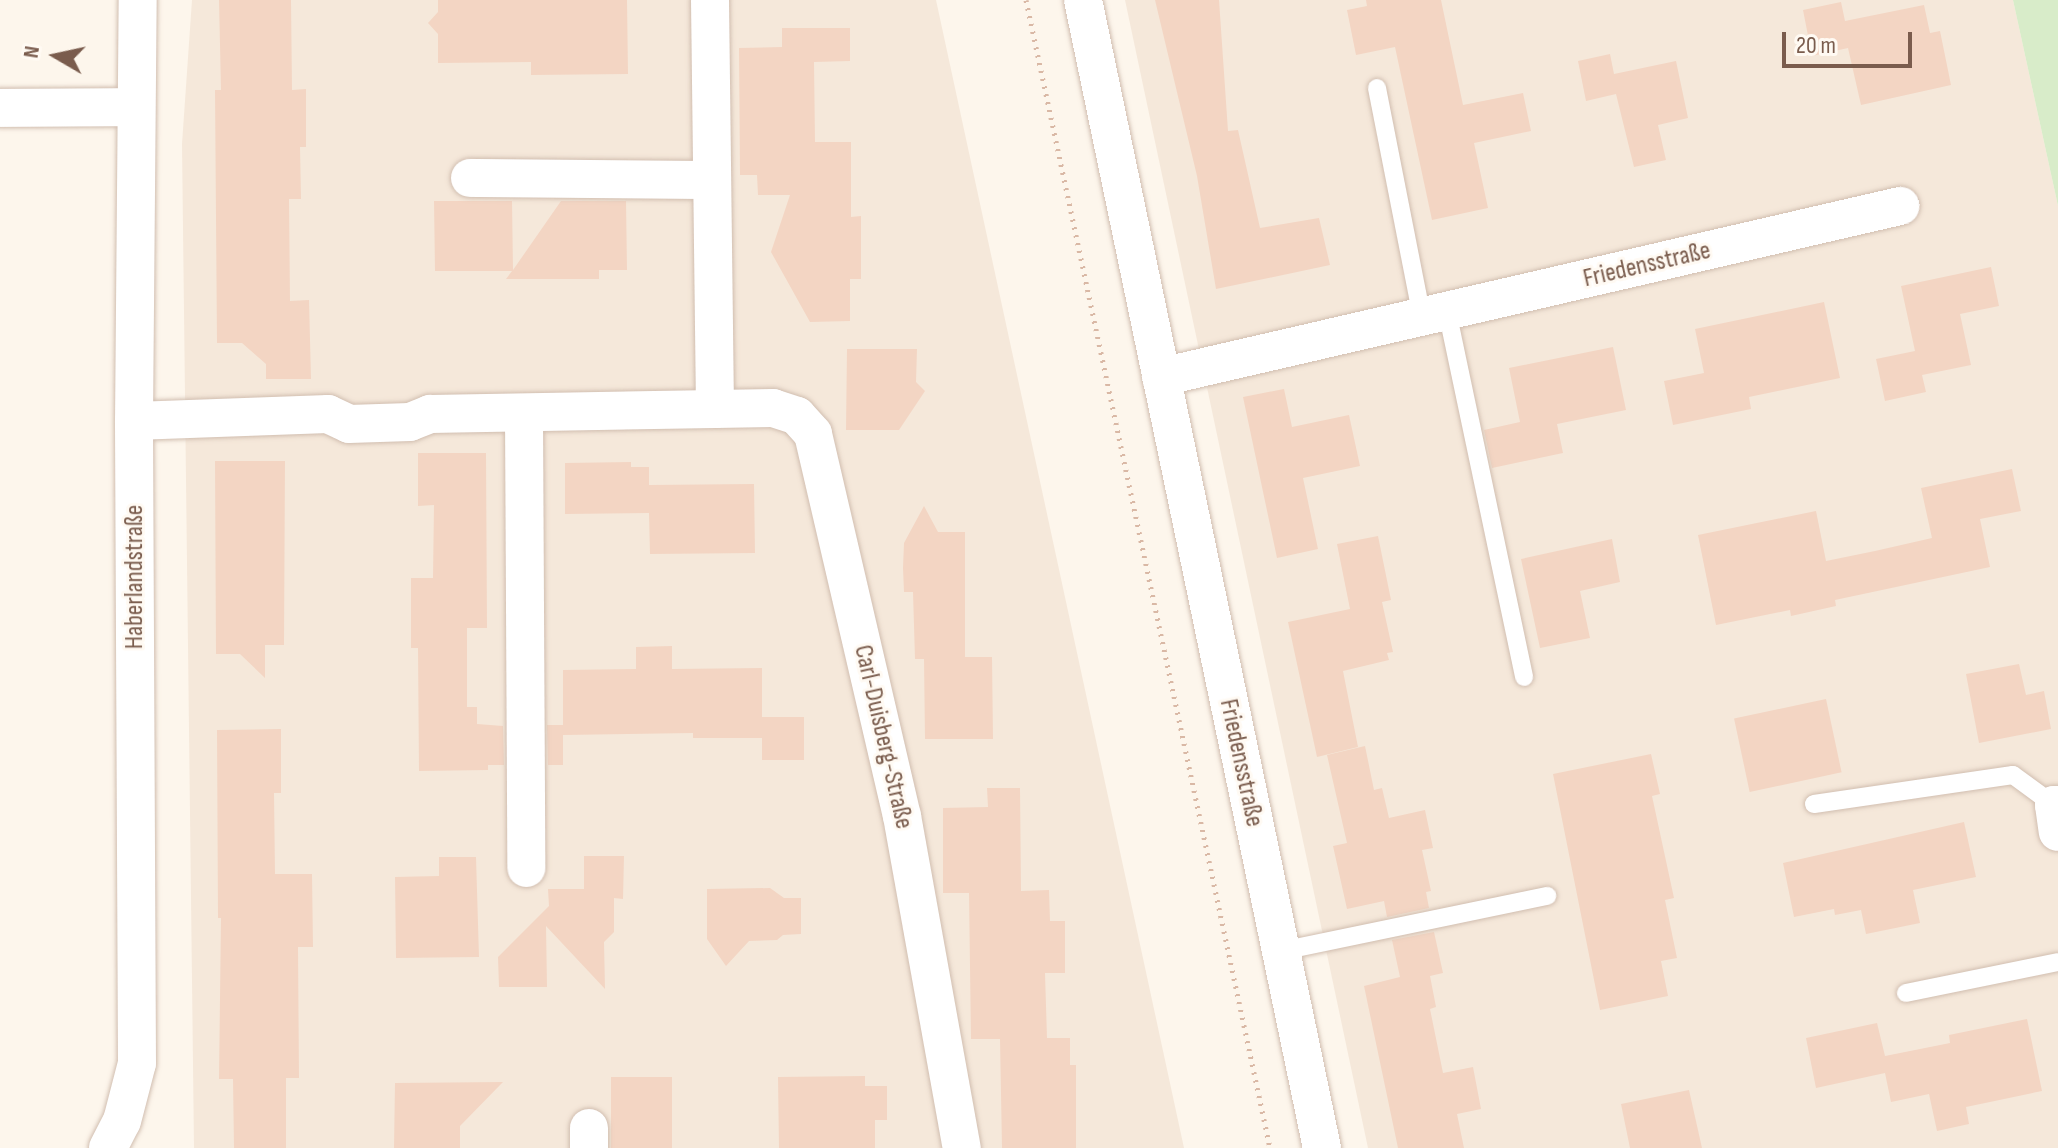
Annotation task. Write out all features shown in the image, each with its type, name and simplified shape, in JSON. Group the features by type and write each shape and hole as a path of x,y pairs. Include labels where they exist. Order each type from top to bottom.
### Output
{"street":[{"name":"Haberlandstraße","path":"108,1148 122,1121 137,1063 134,421 138,0"},
{"path":"710,0 715,409"},
{"name":"Friedensstraße","path":"1083,0 1322,1148"},
{"path":"0,108 136,107"},
{"path":"470,178 712,180"},
{"name":"Friedensstraße","path":"1161,377 1900,206"},
{"name":"Carl-Duisberg-Straße","path":"134,421 328,414 349,424 410,422 430,414 524,415 773,408 797,416 813,434 902,816 962,1148"},
{"path":"524,415 526,868"}],"lane":[{"path":"1377,88 1524,677"},
{"path":"1814,804 2013,775 2057,814"},
{"path":"1281,951 1547,896"},
{"path":"1906,993 2058,962"}],"path":[{"path":"1026,0 1270,1148"}],"shaded area":[{"path":"192,0 936,0 1184,1148 194,1148 182,144"},
{"path":"1125,0 2013,0 2058,206 2058,1148 1368,1148"}],"green space":[{"path":"2013,0 2058,0 2058,206"}],"building":[{"path":"219,0 291,0 292,90 306,89 306,147 300,147 301,199 289,199 290,301 309,300 311,379 266,379 266,364 242,343 217,343 215,90 221,90"},
{"path":"438,0 627,0 628,74 531,75 531,62 438,63 438,34 428,23 438,12"},
{"path":"1155,0 1219,0 1228,131 1238,130 1260,228 1319,218 1330,265 1216,289 1197,176"},
{"path":"1366,0 1441,0 1463,105 1523,93 1531,131 1474,143 1488,208 1432,220 1395,47 1356,55 1347,10 1367,6"},
{"path":"1841,2 1845,21 1924,5 1930,33 1940,31 1951,85 1861,105 1848,48 1812,56 1803,10"},
{"path":"782,28 850,28 850,61 814,62 815,142 851,142 851,217 861,216 861,279 850,279 850,321 810,322 771,252 790,195 758,195 757,175 740,175 739,48 782,47"},
{"path":"1610,54 1614,74 1676,61 1688,118 1658,125 1666,160 1634,167 1616,94 1586,101 1578,61"},
{"path":"434,201 512,201 513,270 561,201 626,201 627,270 599,270 599,279 506,279 512,271 435,271"},
{"path":"1991,267 1999,306 1960,314 1971,365 1922,375 1926,392 1885,401 1876,359 1915,351 1901,286"},
{"path":"1824,302 1840,378 1749,397 1751,409 1673,425 1664,381 1704,373 1695,329"},
{"path":"1613,347 1626,410 1557,424 1563,453 1492,468 1484,430 1520,422 1509,368"},
{"path":"847,349 917,349 916,382 925,391 899,430 846,430"},
{"path":"1284,389 1292,427 1349,415 1360,466 1303,478 1318,549 1277,558 1243,397"},
{"path":"418,453 486,453 487,628 467,628 467,707 477,707 477,724 503,726 504,765 488,765 488,770 419,771 418,648 411,648 411,578 433,578 434,505 418,506"},
{"path":"215,461 285,461 284,645 265,645 265,678 240,654 216,654"},
{"path":"631,462 631,467 649,467 649,485 754,484 755,553 650,554 649,513 565,514 565,463"},
{"path":"2012,469 2021,511 1980,519 1990,567 1835,600 1836,606 1791,616 1790,610 1716,625 1698,535 1816,511 1826,561 1875,551 1932,538 1921,488"},
{"path":"924,506 938,532 965,532 965,657 992,657 993,739 925,739 924,659 915,659 913,592 904,592 903,568 904,543"},
{"path":"1378,536 1391,600 1382,602 1393,652 1387,653 1389,660 1343,671 1358,747 1317,757 1288,622 1350,609 1337,544"},
{"path":"1612,539 1620,582 1580,591 1590,638 1540,648 1521,559"},
{"path":"672,646 672,669 762,668 762,717 804,717 804,760 762,760 762,738 693,738 693,733 563,735 563,765 548,765 547,725 563,725 563,670 636,669 636,647"},
{"path":"2019,664 2026,695 2044,691 2051,729 1979,743 1966,674"},
{"path":"1826,699 1842,772 1750,792 1734,719"},
{"path":"281,729 281,793 274,793 275,874 312,874 313,947 298,947 299,1078 286,1078 286,1148 234,1148 233,1079 219,1079 221,918 218,918 217,730"},
{"path":"1365,746 1374,790 1382,788 1389,818 1425,810 1433,848 1422,850 1431,891 1426,892 1429,908 1387,917 1384,901 1347,909 1333,846 1347,843 1327,755"},
{"path":"1651,754 1660,794 1652,796 1674,898 1665,900 1677,958 1661,961 1668,996 1600,1010 1553,774"},
{"path":"987,788 1020,788 1021,891 1049,890 1050,921 1065,921 1065,973 1045,973 1047,1038 1070,1038 1070,1065 1076,1065 1076,1148 1002,1148 1000,1039 971,1039 969,893 943,893 943,808 988,807"},
{"path":"1964,822 1976,877 1913,890 1920,923 1866,934 1861,910 1835,915 1834,909 1794,917 1783,863"},
{"path":"584,856 624,856 623,899 614,898 614,932 604,942 605,989 546,926 547,987 499,987 498,957 549,906 548,889 584,889"},
{"path":"439,857 476,857 479,957 396,958 395,877 439,876"},
{"path":"770,888 784,898 801,898 801,934 783,935 777,940 749,941 726,966 707,939 707,889"},
{"path":"1434,932 1443,973 1430,976 1436,1007 1430,1009 1443,1073 1473,1067 1481,1109 1457,1114 1464,1148 1398,1148 1364,986 1400,977 1392,940"},
{"path":"2027,1019 2042,1091 1966,1107 1969,1124 1937,1131 1929,1094 1891,1102 1885,1073 1816,1088 1806,1038 1877,1023 1885,1056 1950,1043 1949,1035"},
{"path":"865,1076 865,1086 887,1086 887,1120 875,1120 875,1148 779,1148 778,1077"},
{"path":"611,1077 672,1077 672,1148 611,1148"},
{"path":"503,1082 460,1126 460,1148 394,1148 395,1083"},
{"path":"1689,1090 1702,1148 1630,1148 1621,1104"}]}
